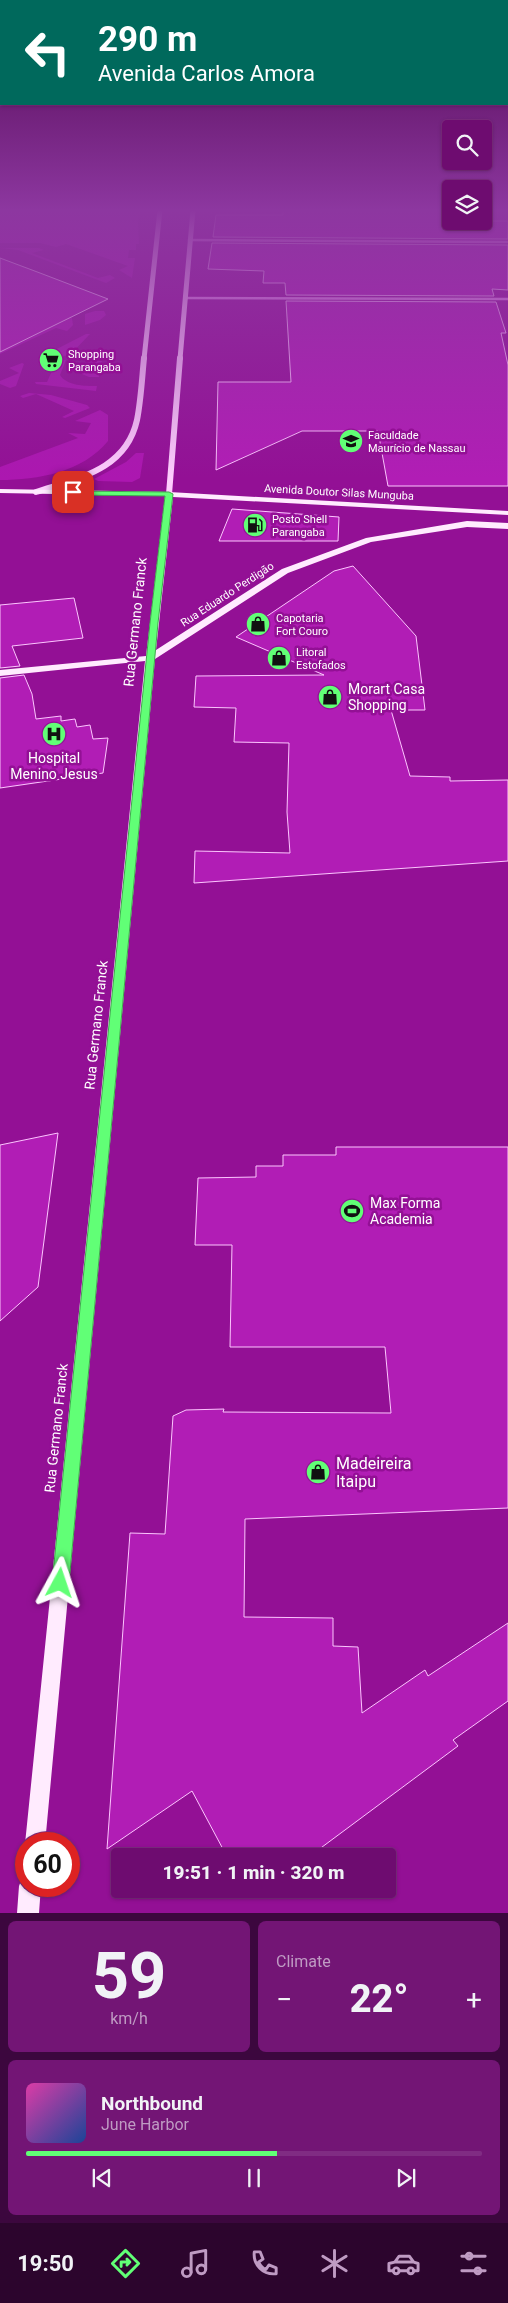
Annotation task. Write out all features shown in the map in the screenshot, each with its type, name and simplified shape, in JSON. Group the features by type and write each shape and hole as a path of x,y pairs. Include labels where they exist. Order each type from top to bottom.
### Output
{"main road":[{"path":"36,492 100,468 122,452 131,439 137,420 150,299"},
{"name":"Rua Germano Franck","path":"35,1832 151,658 169,494 185,299"},
{"name":"Avenida Doutor Silas Munguba","path":"0,491 169,494 508,513"},
{"name":"Rua Eduardo Perdigão","path":"0,673 151,658 285,571 369,540 467,524 508,526"},
{"path":"28,1913 29,1897"}],"shaded area":[{"path":"104,311 106,315 100,320 85,325 85,314"},
{"path":"67,313 72,318 73,325 67,331 56,328 0,354 0,351 64,321 53,317"},
{"path":"86,334 90,334 69,356 45,355"},
{"path":"57,360 66,360 60,375 63,379 77,385 97,386 96,391 36,384 35,382 47,382"},
{"path":"88,361 102,361 99,377 89,377 82,374 82,369"},
{"path":"24,364 16,386 10,388 0,384 0,381 19,373 9,368"},
{"path":"29,393 51,395 87,405 90,408 65,418 62,417 74,411 36,394 23,398 20,396"},
{"path":"100,410 108,415 108,441 98,452 73,467 59,472 15,480 0,480 0,467 78,438 68,433 85,434 91,423 75,421"},
{"path":"136,453 144,453 140,478 132,482 98,481 94,479 126,462"}],"building":[{"path":"0,299 107,299 0,352"},
{"name":"Faculdade Maurício de Nassau","path":"286,301 496,302 506,333 501,333 508,365 508,486 388,486 378,431 302,431 216,470 218,382 291,382"},
{"path":"232,509 339,517 338,541 219,541"},
{"path":"353,566 416,636 425,710 391,710 410,776 450,777 450,781 508,780 508,861 194,883 195,851 290,853 287,812 289,743 234,742 236,708 194,707 196,676 324,675 236,637 334,571"},
{"path":"74,598 83,638 12,646 20,666 0,668 0,605"},
{"name":"Hospital Menino Jesus","path":"24,675 32,694 36,719 61,716 61,721 75,719 77,727 90,725 93,739 108,738 103,773 0,788 0,678"},
{"path":"58,1133 38,1287 0,1321 0,1145"},
{"path":"336,1147 508,1147 508,1508 245,1519 244,1617 333,1618 333,1646 358,1647 362,1713 425,1670 428,1676 508,1623 508,1701 453,1740 458,1746 321,1848 222,1848 192,1791 107,1849 130,1533 165,1534 173,1416 186,1410 224,1409 223,1412 391,1413 385,1347 230,1347 232,1245 195,1245 198,1178 256,1177 256,1166 283,1166 283,1155 336,1155"}],"place":[{"name":"Shopping Parangaba","path":"51,360"},
{"name":"Faculdade Maurício de Nassau","path":"351,441"},
{"name":"Posto Shell Parangaba","path":"255,525"},
{"name":"Capotaria Fort Couro","path":"258,624"},
{"name":"Litoral Estofados","path":"279,658"},
{"name":"Morart Casa Shopping","path":"330,697"},
{"name":"Hospital Menino Jesus","path":"54,734"},
{"name":"Max Forma Academia","path":"352,1211"},
{"name":"Madeireira Itaipu","path":"318,1472"}],"route":[{"path":"60,1583 128,905 154,623 169,494 73,492"}]}
